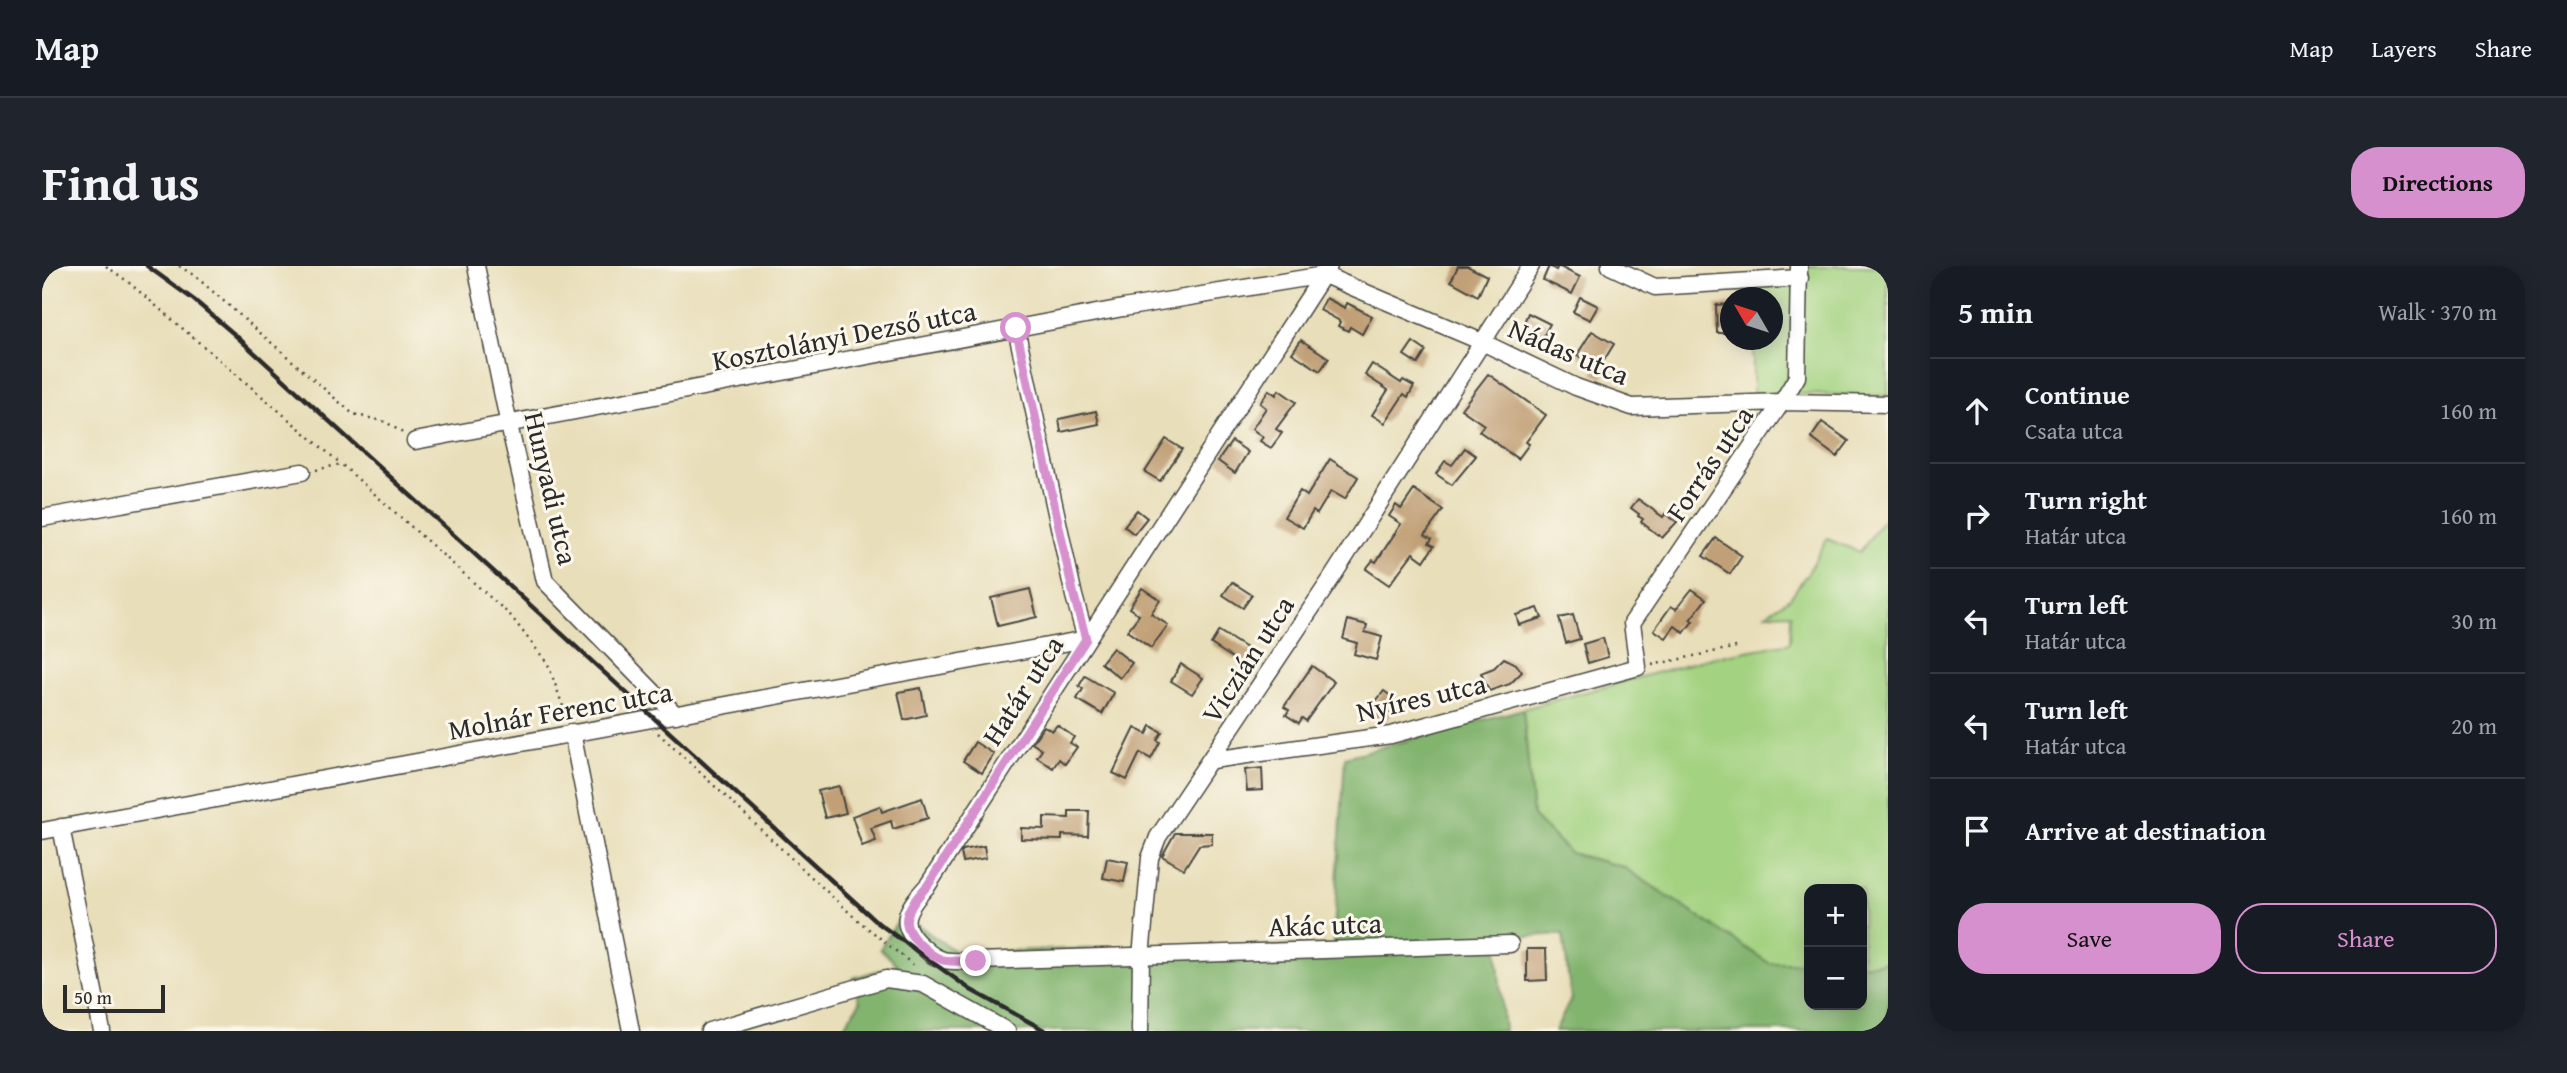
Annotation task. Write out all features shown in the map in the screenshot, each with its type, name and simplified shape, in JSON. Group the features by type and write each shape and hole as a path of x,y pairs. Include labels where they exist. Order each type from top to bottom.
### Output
{"street":[{"name":"Hunyadi utca","path":"476,266 545,581 676,715"},
{"path":"1325,269 1482,342 1531,266"},
{"path":"1610,266 1655,287 1799,272"},
{"name":"Kosztolányi Dezső utca","path":"415,441 1325,269"},
{"name":"Határ utca","path":"1141,957 942,960 911,938 907,931 907,913 928,885 1325,269"},
{"name":"Forrás utca","path":"1638,667 1632,623 1797,377 1799,272"},
{"path":"1016,328 1074,596 1086,639"},
{"name":"Nádas utca","path":"1482,342 1576,387 1632,407 1782,402 1888,404"},
{"name":"Viczián utca","path":"1140,1031 1141,957 1153,849 1158,837 1212,760 1482,342"},
{"path":"42,518 302,472"},
{"name":"Molnár Ferenc utca","path":"42,831 1086,639"},
{"name":"Nyíres utca","path":"1212,760 1391,735 1638,667"},
{"path":"572,732 631,1031"},
{"path":"61,827 102,1031"},
{"name":"Akác utca","path":"1141,957 1510,944"},
{"path":"709,1031 886,979 923,984 1007,1031"}],"path":[{"path":"106,266 341,464 510,615 548,664 572,732"},
{"path":"179,266 195,276 354,414 386,422 415,441"},
{"path":"302,472 341,464"},
{"path":"1638,667 1741,646"},
{"path":"646,721 854,917 904,960 924,973"}],"green space":[{"path":"1796,266 1888,266 1888,396 1753,393 1753,350 1783,350 1783,287 1754,286 1795,285"},
{"path":"1888,513 1888,962 1867,964 1867,884 1804,884 1804,963 1769,963 1623,867 1570,853 1533,817 1523,709 1710,658 1790,643 1791,613 1766,614 1790,598 1827,539 1860,552"},
{"path":"1523,709 1533,816 1570,853 1623,867 1769,963 1804,963 1804,1010 1867,1010 1867,964 1888,962 1888,1031 1555,1031 1571,999 1563,934 1496,938 1504,1031 841,1031 860,1002 853,978 898,965 880,949 902,914 956,952 1333,946 1345,757"}],"building":[{"path":"1458,266 1467,266 1487,276 1478,296 1451,281"},
{"path":"1549,266 1556,270 1558,266 1580,277 1572,294 1543,280"},
{"path":"1580,297 1598,306 1590,320 1573,312"},
{"path":"1326,298 1345,308 1347,303 1372,316 1362,334 1350,327 1348,331 1338,326 1338,320 1320,310"},
{"path":"1716,305 1720,305 1720,333 1717,333"},
{"path":"1528,313 1550,324 1542,339 1521,329"},
{"path":"1592,331 1614,344 1601,365 1607,368 1603,378 1592,374 1596,366 1577,355"},
{"path":"1301,340 1329,358 1320,371 1292,353"},
{"path":"1413,342 1426,351 1418,364 1404,355"},
{"path":"1372,364 1401,383 1403,380 1414,386 1408,397 1404,394 1385,423 1372,415 1388,390 1365,375"},
{"path":"1488,374 1546,415 1526,442 1529,444 1518,459 1479,431 1484,425 1461,409"},
{"path":"1269,390 1276,395 1279,390 1296,402 1276,429 1282,433 1271,448 1260,441 1263,437 1252,429 1266,408 1260,403"},
{"path":"1096,411 1099,424 1061,432 1059,419"},
{"path":"1822,422 1849,441 1837,457 1811,438"},
{"path":"1166,439 1182,449 1160,481 1145,472"},
{"path":"1232,441 1248,452 1235,473 1218,461"},
{"path":"1465,448 1476,456 1452,485 1436,474 1445,461 1452,465"},
{"path":"1330,459 1358,477 1345,499 1331,491 1317,514 1313,511 1303,528 1284,517 1300,491 1307,496"},
{"path":"1414,490 1443,510 1425,535 1432,539 1429,543 1434,546 1424,561 1413,553 1389,585 1366,569 1373,560 1376,562 1401,524 1389,516 1396,505 1401,509"},
{"path":"1638,499 1663,517 1665,514 1677,522 1662,538 1641,522 1643,519 1631,508"},
{"path":"1137,510 1147,518 1134,534 1124,526"},
{"path":"1716,538 1742,556 1730,574 1703,556"},
{"path":"1232,582 1252,595 1243,608 1223,595"},
{"path":"1142,588 1160,600 1151,614 1168,625 1151,648 1127,631 1139,615 1129,608"},
{"path":"1030,589 1037,617 998,626 991,598"},
{"path":"1692,589 1706,599 1684,633 1675,626 1666,638 1654,630 1671,606 1676,609"},
{"path":"1538,608 1542,618 1519,625 1516,615"},
{"path":"1573,615 1580,639 1566,643 1559,618"},
{"path":"1348,620 1367,625 1365,632 1382,637 1376,660 1354,654 1357,643 1343,639"},
{"path":"1219,631 1257,655 1248,668 1211,644"},
{"path":"1603,638 1608,657 1588,663 1583,644"},
{"path":"1113,648 1132,663 1120,678 1101,663"},
{"path":"1504,658 1516,664 1522,672 1510,684 1489,691 1481,673 1494,668"},
{"path":"1181,664 1203,678 1192,694 1171,681"},
{"path":"1312,666 1334,682 1306,721 1302,718 1299,723 1286,715 1289,710 1284,707"},
{"path":"1085,676 1114,693 1102,714 1077,699 1083,689 1079,686"},
{"path":"921,688 926,715 904,720 898,692"},
{"path":"1384,691 1399,702 1382,725 1366,714"},
{"path":"1057,725 1074,737 1070,743 1077,747 1065,764 1059,759 1053,768 1037,757 1042,750 1032,743 1044,726 1052,731"},
{"path":"1151,726 1162,732 1151,759 1140,753 1127,780 1113,773 1135,728 1147,734"},
{"path":"975,742 994,754 982,773 963,761"},
{"path":"1262,768 1263,790 1247,791 1245,770"},
{"path":"839,786 846,813 825,818 818,791"},
{"path":"922,798 928,818 893,829 891,821 871,828 876,841 862,846 852,816 880,806 882,812"},
{"path":"1069,811 1089,811 1088,836 1062,835 1062,840 1021,839 1021,828 1044,829 1044,817 1069,818"},
{"path":"1175,833 1212,833 1212,844 1199,845 1184,869 1162,856"},
{"path":"984,846 986,858 963,862 963,850"},
{"path":"1107,858 1128,862 1124,882 1103,878"},
{"path":"1527,949 1546,949 1547,980 1527,981"}],"railway":[{"path":"147,266 194,300 234,334 878,923 971,990 1046,1031"}],"route":[{"path":"976,961 942,960 931,954 911,938 907,931 907,913 928,885 1086,639 1074,596 1016,328"}]}
